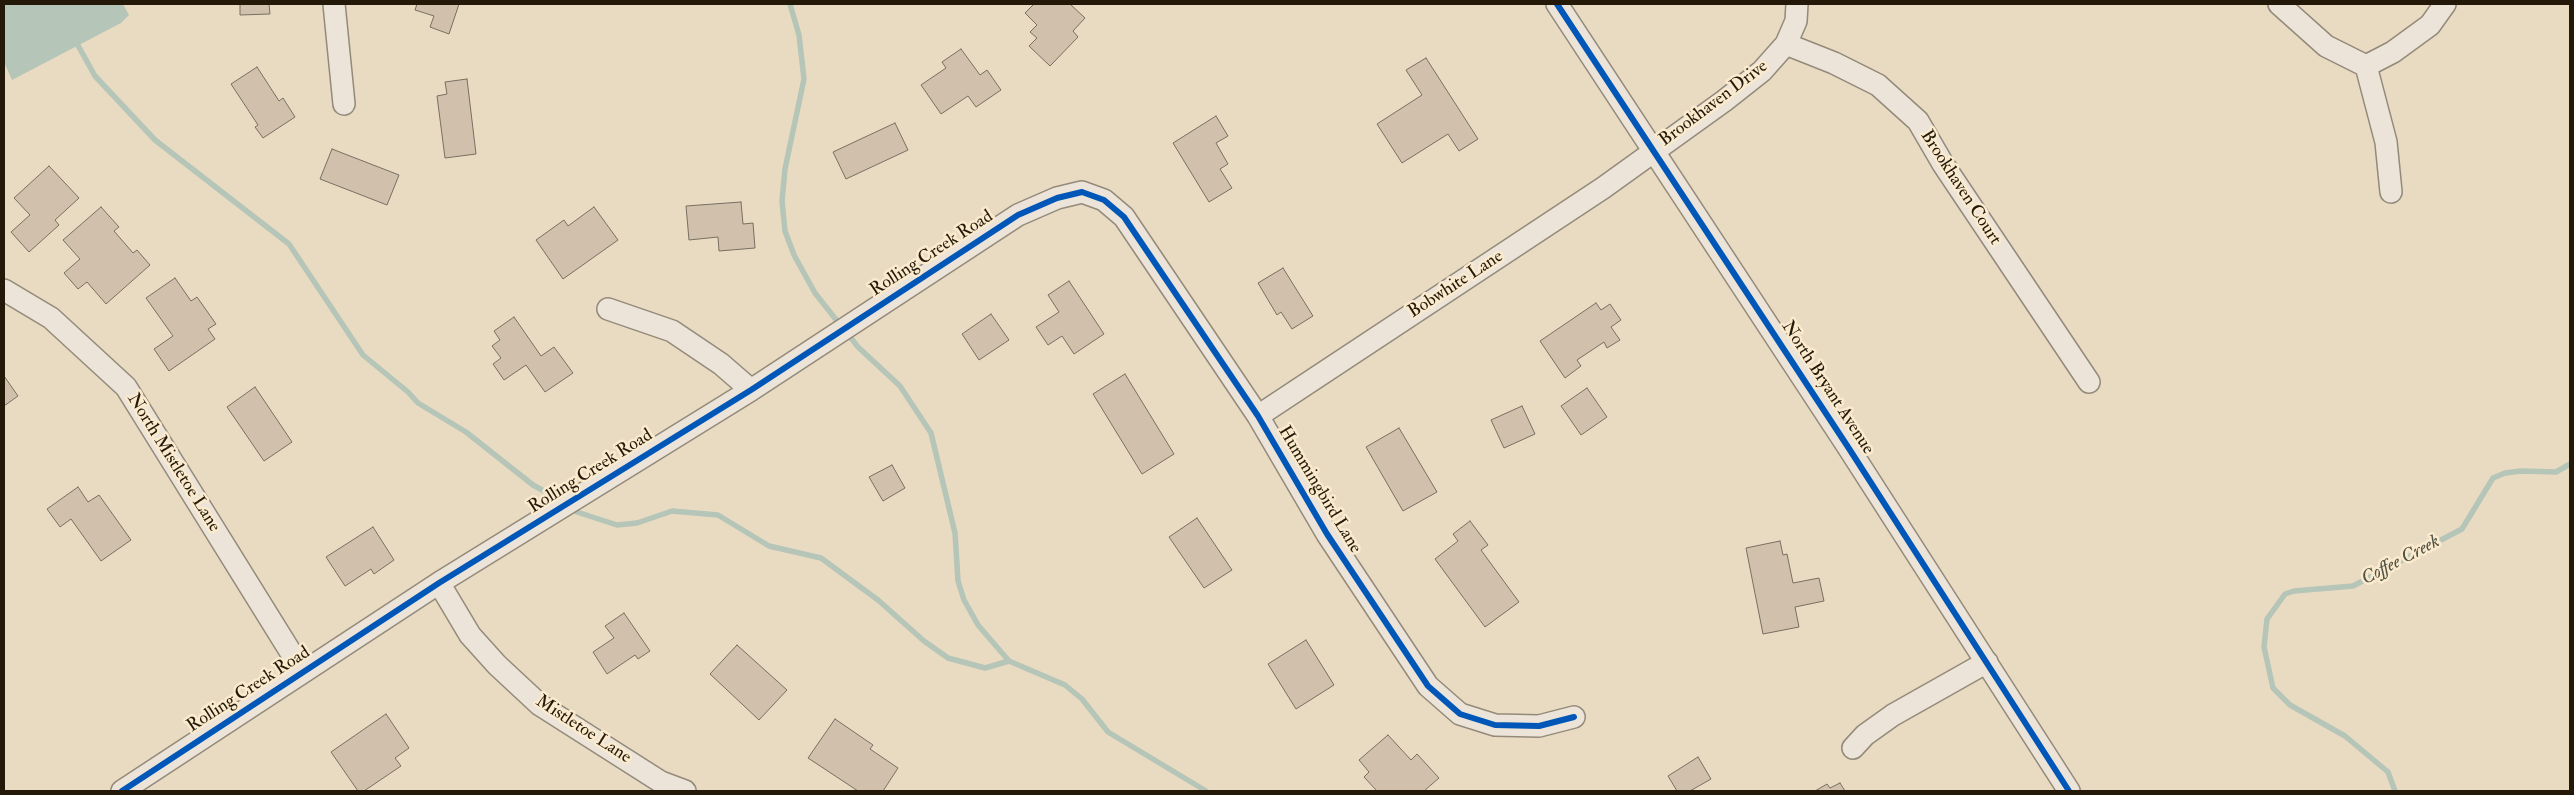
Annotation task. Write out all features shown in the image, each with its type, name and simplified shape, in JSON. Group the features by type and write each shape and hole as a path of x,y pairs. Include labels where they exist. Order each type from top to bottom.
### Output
{"street":[{"path":"334,4 344,104"},
{"name":"North Bryant Avenue","path":"1557,4 1987,662 2069,791"},
{"name":"Brookhaven Drive","path":"1652,151 1724,101 1762,71 1786,44 1796,21 1797,4"},
{"path":"2279,4 2326,46 2366,66 2386,142 2391,192"},
{"path":"2366,66 2393,52 2430,25 2445,4"},
{"name":"Brookhaven Court","path":"1786,44 1834,63 1878,85 1918,121 1949,173 2090,382"},
{"name":"Bobwhite Lane","path":"1258,416 1603,188 1652,151"},
{"name":"Hummingbird Lane","path":"1082,192 1104,200 1124,217 1258,416 1327,534 1428,686 1460,714 1495,725 1539,726 1574,717"},
{"name":"Rolling Creek Road","path":"122,791 439,583 751,390 1018,215 1056,198 1082,192"},
{"name":"North Mistletoe Lane","path":"4,290 51,318 126,387 303,672"},
{"path":"608,309 672,331 721,364 751,390"},
{"name":"Mistletoe Lane","path":"439,583 470,635 497,665 540,705 661,782 685,791"},
{"path":"1852,748 1864,735 1893,716 1987,662"}],"shaded area":[{"path":"4,4 123,4 129,15 121,23 12,80 4,62"}],"building":[{"path":"240,4 269,4 270,14 240,15"},
{"path":"417,4 459,4 449,34 430,27 434,16 415,10"},
{"path":"1034,4 1070,4 1085,18 1073,31 1078,37 1050,66 1029,46 1037,38 1030,32 1037,25 1025,13"},
{"path":"961,49 980,75 987,70 1001,90 976,107 968,96 941,114 921,85 946,68 942,62"},
{"path":"1426,58 1478,139 1459,151 1448,134 1402,163 1377,124 1422,95 1406,70"},
{"path":"257,67 279,101 283,98 295,117 263,138 255,127 258,125 231,84"},
{"path":"467,79 476,154 445,158 437,96 447,94 445,82"},
{"path":"1216,116 1228,136 1216,143 1228,164 1220,169 1232,188 1209,202 1173,143"},
{"path":"895,123 908,150 846,179 833,152"},
{"path":"332,149 399,175 387,205 320,179"},
{"path":"49,166 79,198 55,220 59,225 29,252 11,232 30,215 14,198"},
{"path":"741,202 743,224 753,223 755,248 719,251 718,237 689,240 686,206"},
{"path":"101,207 119,227 114,231 133,253 137,250 150,265 106,304 87,282 78,289 64,273 80,259 63,240"},
{"path":"594,207 618,240 563,279 536,240 564,220 568,226"},
{"path":"1283,268 1313,316 1292,329 1281,312 1277,315 1258,283"},
{"path":"175,278 191,301 197,297 216,324 208,329 215,339 169,371 154,349 173,336 146,298"},
{"path":"1069,281 1104,334 1074,354 1062,336 1048,345 1036,327 1059,312 1048,295"},
{"path":"1596,303 1601,310 1610,304 1621,320 1611,327 1620,340 1607,348 1604,342 1577,360 1581,366 1565,378 1540,341"},
{"path":"991,314 1009,340 979,360 962,334"},
{"path":"514,317 541,356 554,347 573,373 545,392 526,365 504,380 493,364 501,358 492,346 500,340 494,331"},
{"path":"1125,374 1174,454 1142,474 1093,394"},
{"path":"4,376 18,396 4,406"},
{"path":"255,387 292,442 264,461 227,407"},
{"path":"1587,388 1607,417 1581,435 1561,406"},
{"path":"1522,406 1535,434 1504,448 1491,420"},
{"path":"1399,428 1437,492 1403,511 1366,447"},
{"path":"892,465 905,488 883,501 869,477"},
{"path":"78,487 88,502 99,495 131,540 101,561 71,519 60,527 47,509"},
{"path":"1197,518 1232,570 1204,588 1169,537"},
{"path":"1470,521 1488,545 1481,550 1519,602 1485,627 1435,559 1458,541 1453,534"},
{"path":"373,527 394,560 374,574 371,569 345,586 326,557"},
{"path":"1780,541 1783,555 1787,554 1793,583 1819,578 1824,601 1795,607 1799,627 1763,634 1746,548"},
{"path":"624,613 650,651 638,659 635,655 607,674 593,652 614,638 605,626"},
{"path":"1306,640 1334,685 1296,709 1268,664"},
{"path":"737,645 787,690 759,720 710,674"},
{"path":"386,714 409,748 395,758 401,766 364,791 358,791 331,752"},
{"path":"835,719 873,745 870,749 898,768 883,791 858,791 808,758"},
{"path":"1388,735 1411,760 1417,754 1439,778 1424,791 1377,791 1364,777 1369,772 1359,760"},
{"path":"1698,757 1711,779 1690,791 1677,791 1668,776"},
{"path":"1840,783 1845,791 1815,791 1827,784 1830,788"}],"waterway":[{"path":"790,4 799,35 804,79 785,169 782,201 785,231 794,255 815,293 841,326"},
{"path":"75,40 95,76 155,140 289,244 363,355 408,392 418,403 466,432 533,485 562,501"},
{"path":"847,333 858,347 900,386 931,433 955,533 958,581 964,600 978,625 1009,661 1065,685 1082,699 1108,732 1206,791"},
{"name":"Coffee Creek","path":"2395,791 2388,772 2345,736 2290,705 2273,688 2264,647 2267,619 2285,594 2294,591 2353,586 2462,529 2493,478 2505,473 2521,471 2556,472 2570,464"},
{"path":"570,507 577,512 617,525 637,523 672,511 718,515 769,546 821,558 878,600 924,641 948,658 985,668 1009,661"}],"cycle path":[{"path":"1557,4 1848,447 2069,791"},
{"path":"122,791 439,583 751,390 1018,215 1057,198 1082,192 1104,200 1124,217 1258,416 1327,534 1428,686 1460,714 1495,725 1539,726 1574,717"}]}
